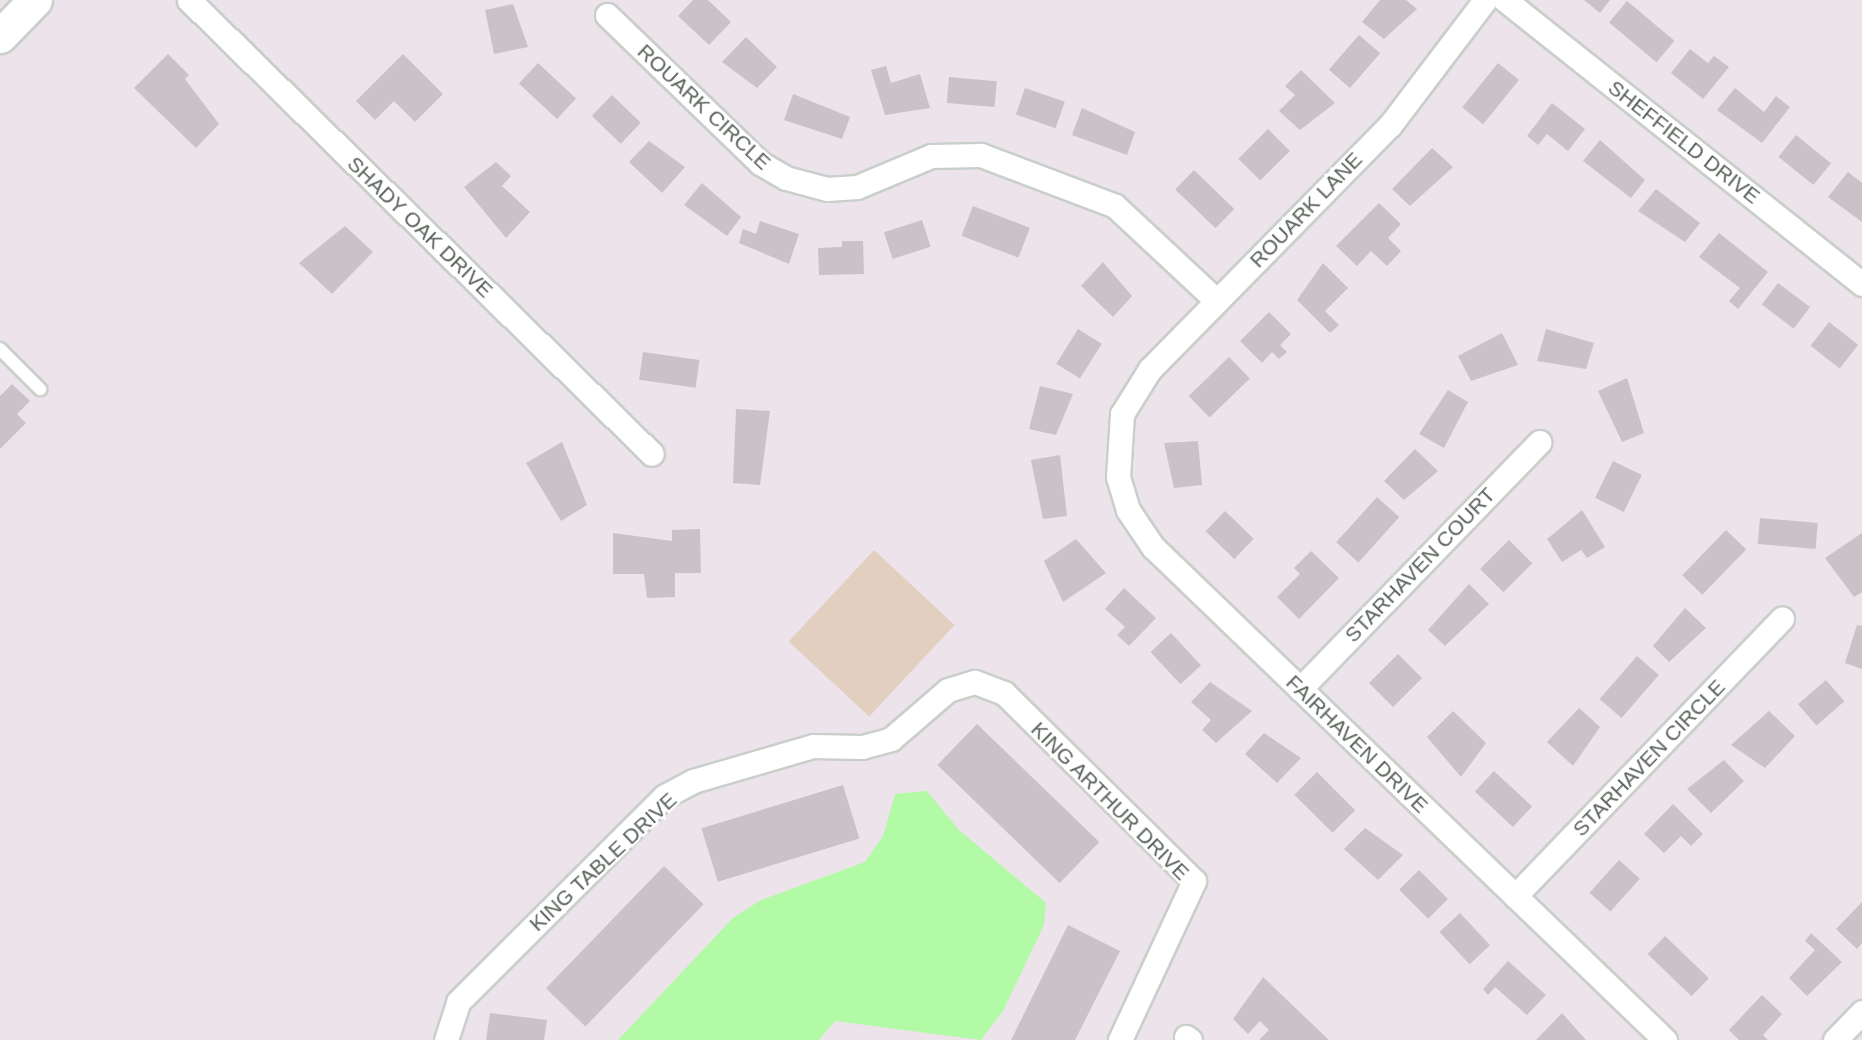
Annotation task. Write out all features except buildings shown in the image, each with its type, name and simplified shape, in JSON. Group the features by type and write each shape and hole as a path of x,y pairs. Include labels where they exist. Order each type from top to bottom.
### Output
{"main road":[{"path":"0,36 30,2"}],"street":[{"name":"SHADY OAK DRIVE","path":"189,0 652,454"},
{"name":"ROUARK LANE","path":"1122,414 1150,369 1390,125 1485,0"},
{"name":"SHEFFIELD DRIVE","path":"1505,0 1862,284"},
{"name":"ROUARK CIRCLE","path":"607,15 760,163 786,178 827,189 857,187 931,156 981,155 1115,205 1217,301"},
{"name":"FAIRHAVEN DRIVE","path":"1122,414 1116,467 1141,534 1664,1040"},
{"name":"STARHAVEN COURT","path":"1300,689 1539,442"},
{"name":"STARHAVEN CIRCLE","path":"1515,896 1782,620"},
{"name":"KING ARTHUR DRIVE","path":"891,739 955,685 975,681 997,688 1194,881 1120,1040"},
{"name":"KING TABLE DRIVE","path":"446,1040 458,1002 665,796 693,781 813,746 862,747 891,739"},
{"path":"1835,1040 1862,1012"}],"lane":[{"path":"0,349 40,388"}],"shaded area":[{"path":"874,550 954,625 869,716 789,641"},
{"path":"927,791 959,830 1046,903 1044,925 1003,1011 981,1040 835,1021 819,1040 618,1040 733,918 761,900 865,862 883,836 895,794"}]}
